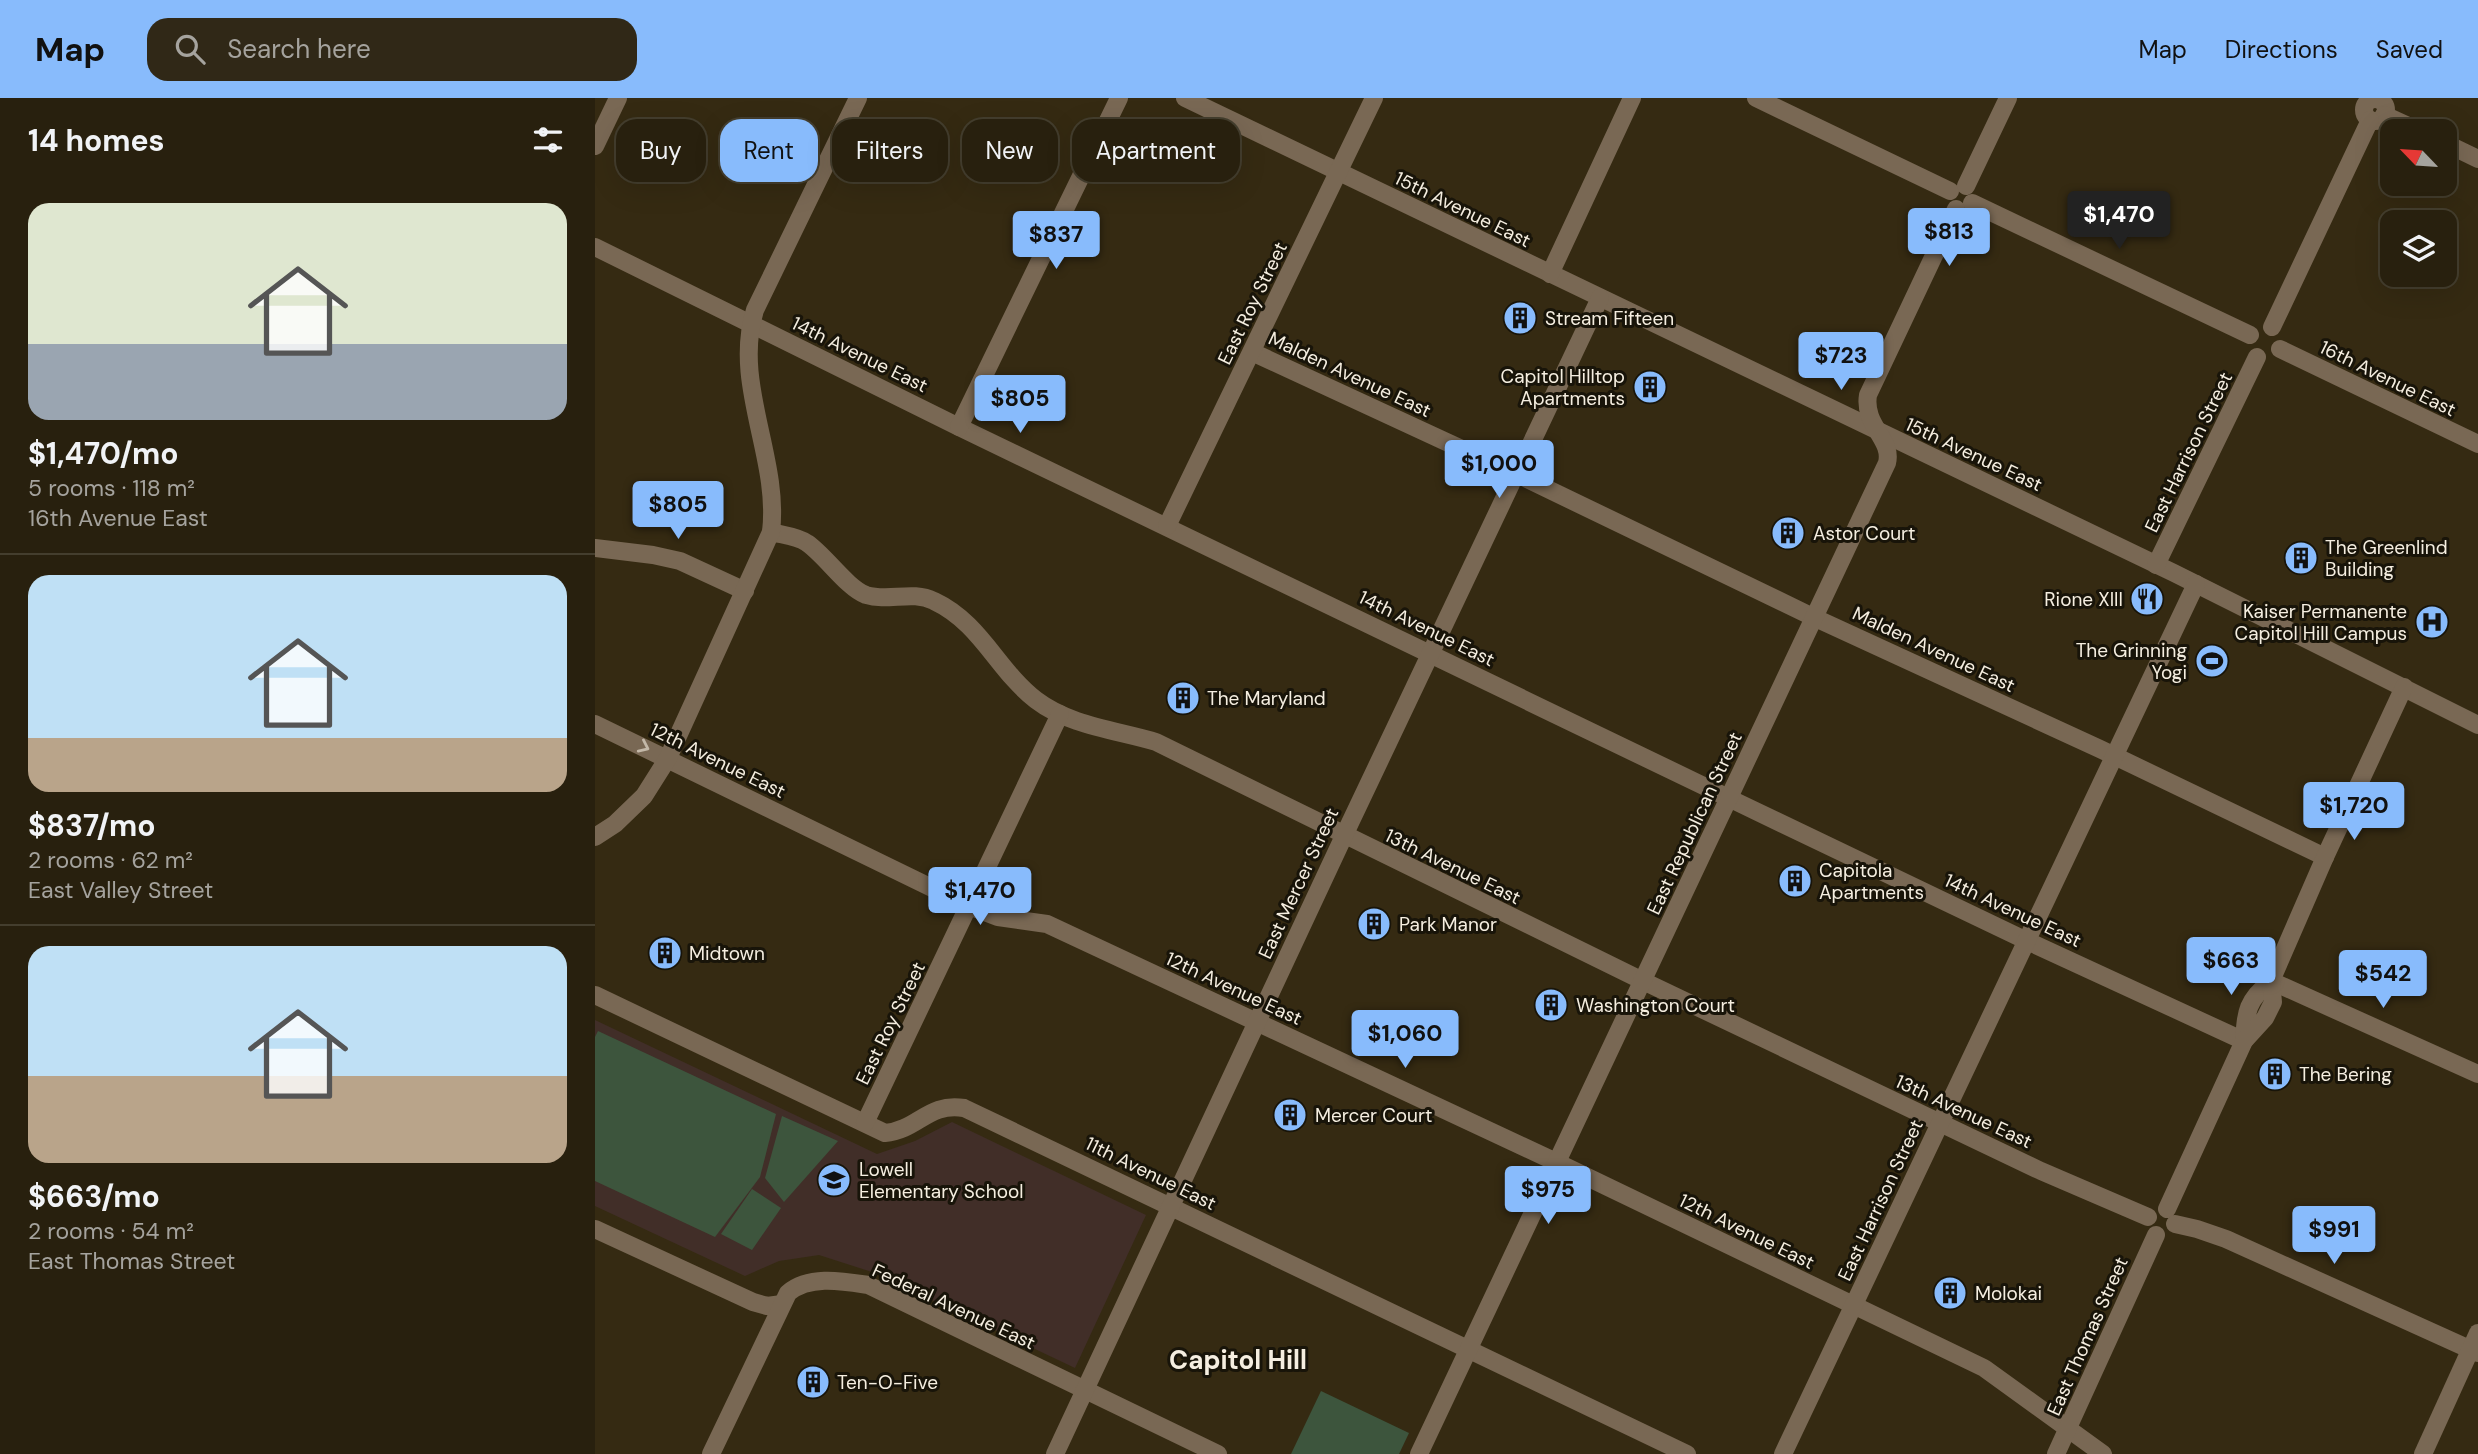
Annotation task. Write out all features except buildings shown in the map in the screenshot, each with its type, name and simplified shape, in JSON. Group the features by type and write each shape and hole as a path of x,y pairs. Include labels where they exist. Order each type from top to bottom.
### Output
{"street":[{"path":"595,146 618,98"},
{"path":"595,837 615,824 643,796 668,758 771,532 774,508 771,478 753,397 749,360 751,324 755,310 858,98"},
{"path":"959,427 1119,98"},
{"name":"15th Avenue East","path":"1185,98 2196,584 2478,725"},
{"name":"East Roy Street","path":"1167,526 1374,98"},
{"path":"1550,274 1632,98"},
{"path":"1756,98 2250,335"},
{"name":"East Republican Street","path":"1419,1454 1887,463 1888,449 1868,413 1868,395 2008,98"},
{"path":"2272,327 2372,106 2396,119"},
{"path":"2457,149 2478,159"},
{"name":"14th Avenue East","path":"595,247 959,427 2025,940 2243,1041"},
{"name":"East Mercer Street","path":"1055,1454 1343,836 1600,298"},
{"path":"2259,326 2272,327 2281,337 2280,349 2274,356 2257,357 2250,349 2250,335 2259,326"},
{"name":"16th Avenue East","path":"2280,349 2478,444"},
{"name":"Malden Avenue East","path":"1252,352 2325,857"},
{"name":"East Harrison Street","path":"2156,565 2257,357"},
{"name":"13th Avenue East","path":"771,532 804,540 865,595 891,598 909,595 931,599 953,611 970,625 1015,679 1037,700 1061,714 1103,729 1156,742 1343,836 1939,1123 2112,1204 2148,1217"},
{"path":"595,548 680,561 744,590"},
{"name":"East Harrison Street","path":"1783,1454 2196,584"},
{"path":"2404,688 2271,981 2273,1002 2265,1018 2243,1041 2171,1217 2167,1235 2155,1235 2148,1228 2148,1217 2158,1208 2171,1217 2476,1345 2423,1454"},
{"name":"East Roy Street","path":"865,1123 1061,714"},
{"name":"12th Avenue East","path":"595,724 969,906 998,917 1047,924 1556,1162 1984,1368 2103,1454"},
{"path":"2271,981 2478,1074"},
{"name":"11th Avenue East","path":"595,995 885,1133 910,1127 938,1108 964,1108 1687,1454"},
{"path":"595,1228 753,1302 767,1306 782,1304"},
{"name":"East Thomas Street","path":"2056,1454 2155,1235"},
{"name":"Federal Avenue East","path":"782,1304 788,1293 797,1285 821,1281 868,1285 1218,1454"},
{"path":"711,1454 782,1304"}],"shaded area":[{"name":"Lowell Elementary School","path":"595,1020 877,1154 915,1141 952,1122 1146,1215 1075,1368 875,1273 819,1255 779,1261 745,1276 595,1206"}],"green space":[{"path":"598,1031 776,1114 760,1177 715,1237 595,1181 595,1037"},
{"path":"782,1116 838,1141 784,1202 765,1178"},
{"path":"752,1189 781,1208 752,1250 721,1234"},
{"path":"1321,1391 1409,1433 1399,1454 1291,1454"}],"place":[{"name":"Stream Fifteen","path":"1520,318"},
{"name":"Capitol Hilltop Apartments","path":"1650,387"},
{"name":"Astor Court","path":"1788,533"},
{"name":"The Greenlind Building","path":"2301,558"},
{"name":"Rione XIII","path":"2147,599"},
{"name":"Kaiser Permanente Capitol Hill Campus","path":"2432,622"},
{"name":"The Grinning Yogi","path":"2212,661"},
{"name":"The Maryland","path":"1183,698"},
{"name":"Capitola Apartments","path":"1795,881"},
{"name":"Park Manor","path":"1374,924"},
{"name":"Midtown","path":"665,953"},
{"name":"Washington Court","path":"1551,1005"},
{"name":"The Bering","path":"2275,1074"},
{"name":"Mercer Court","path":"1290,1115"},
{"name":"Lowell Elementary School","path":"834,1180"},
{"name":"Molokai","path":"1950,1293"},
{"name":"Ten-O-Five","path":"813,1382"}],"district":[{"name":"Capitol Hill","path":"1238,1360"}]}
